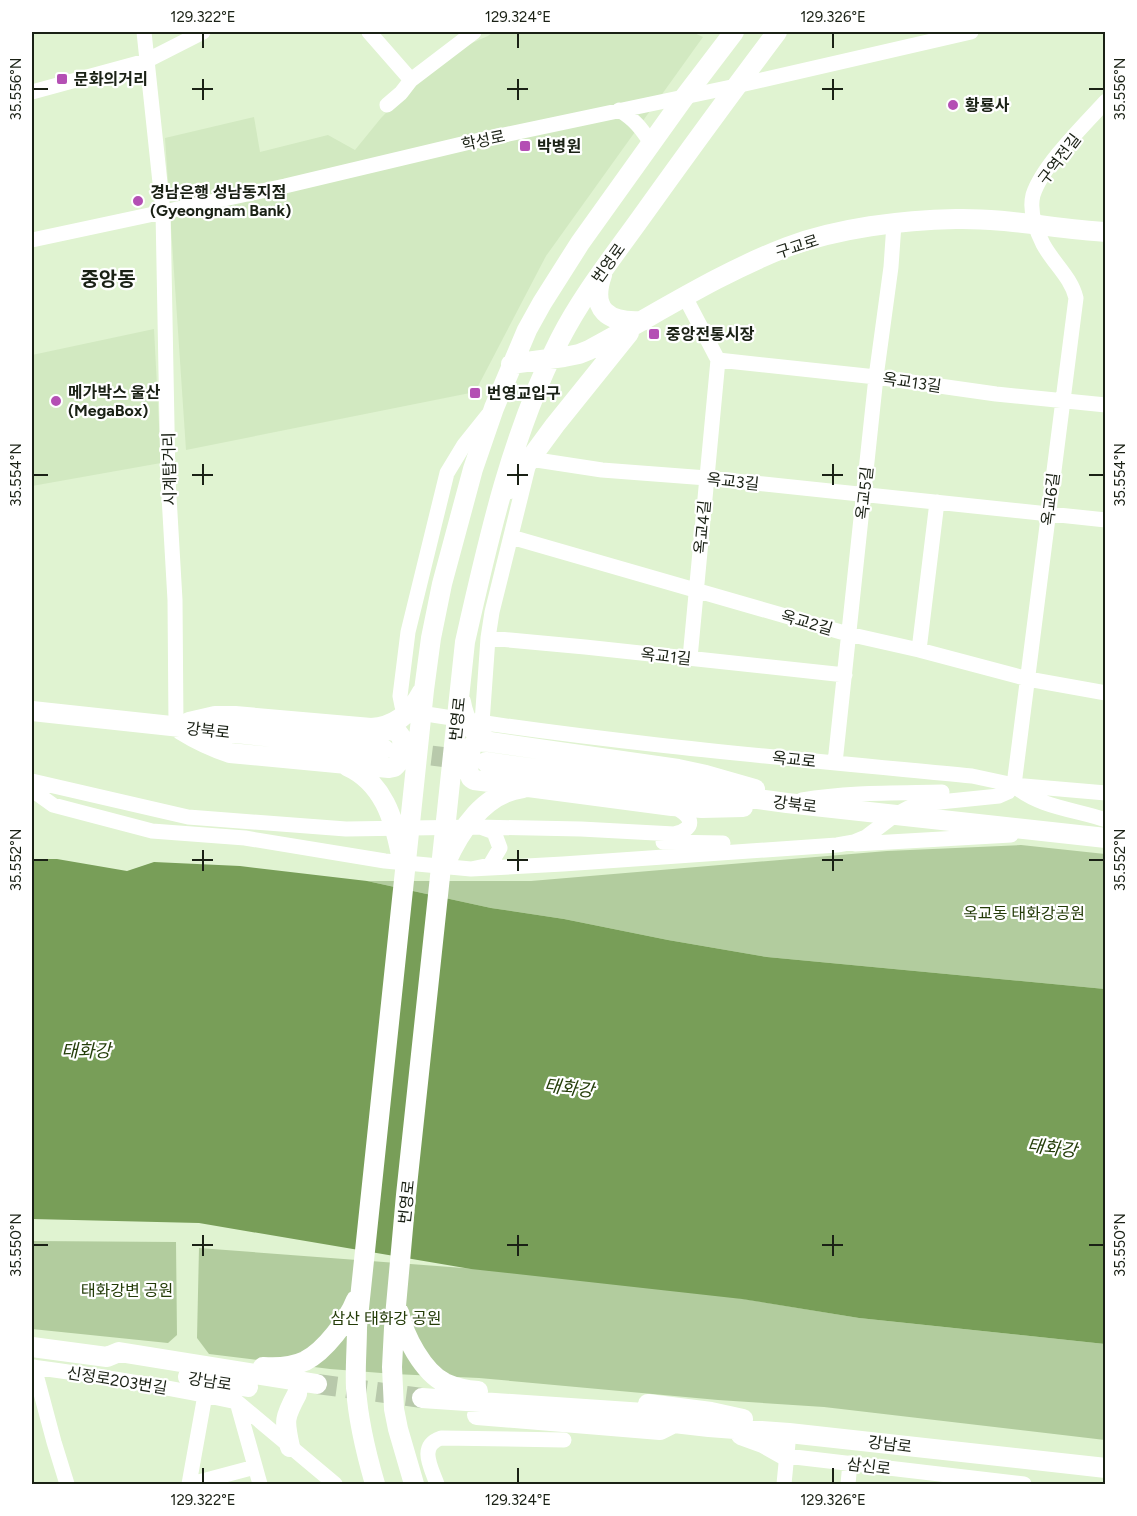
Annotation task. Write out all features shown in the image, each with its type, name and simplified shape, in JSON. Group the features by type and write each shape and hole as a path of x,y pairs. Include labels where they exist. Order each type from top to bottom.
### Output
{"main road":[{"name":"번영로","path":"375,1485 358,1408 357,1327 424,690 430,638 442,584 473,470 494,408 527,330 579,243 734,32"},
{"name":"번영로","path":"414,1485 394,1410 392,1367 397,1293 459,694 465,642 476,593 525,418 550,359 571,319 607,264 777,32"},
{"name":"구교로","path":"511,364 579,354 590,350 744,265 789,246 854,230 920,221 975,219 1106,232"},
{"path":"607,264 598,290 601,307 617,320 642,321"},
{"path":"498,510 530,459 616,349 642,321"},
{"path":"371,728 381,728 398,721 413,708 424,690"},
{"path":"459,694 468,724 475,733 490,742"},
{"name":"강북로","path":"32,711 384,749"},
{"path":"235,716 392,730 398,732 403,741 401,759 398,764 389,768 230,753 194,739 176,726 195,719 235,716"},
{"path":"477,741 490,742 678,769 761,791 787,803 731,808 672,806 474,780 468,770 471,747 477,741"},
{"name":"강북로","path":"486,762 787,803 1106,838"},
{"path":"339,763 358,771 368,779 383,798 395,830 404,875"},
{"path":"440,879 459,836 472,818 484,806 506,792 530,787"},
{"path":"195,1365 217,1360 267,1368 289,1366 304,1361 328,1342 347,1317 360,1288"},
{"path":"397,1293 402,1324 419,1358 430,1372 443,1382 462,1390 666,1406 711,1412 752,1421 789,1433"},
{"name":"강남로","path":"32,1347 107,1357 118,1352 195,1365 310,1391"},
{"name":"강남로","path":"107,1357 116,1365 210,1388 310,1391"},
{"path":"290,1447 285,1421 287,1412 310,1391"},
{"name":"강남로","path":"422,1404 660,1430 674,1423 789,1433 1106,1468"},
{"path":"709,1427 762,1443 786,1456"}],"street":[{"path":"144,32 163,211"},
{"path":"32,92 146,61 203,32"},
{"path":"369,32 411,80"},
{"path":"387,105 411,80 474,32"},
{"name":"학성로","path":"32,240 285,186 466,143 736,86 971,32"},
{"name":"구역전길","path":"1034,225 1033,197 1043,174 1106,101"},
{"path":"619,110 638,124 651,143"},
{"name":"시계탑거리","path":"163,211 168,479 175,600 176,726"},
{"name":"옥교5길","path":"836,763 848,634 876,377 891,267 894,224"},
{"name":"옥교6길","path":"1014,785 1076,298 1073,287 1045,246 1034,225"},
{"path":"685,297 718,360"},
{"name":"옥교13길","path":"718,360 1106,405"},
{"name":"옥교4길","path":"690,658 718,360"},
{"name":"옥교로","path":"494,408 464,445 447,473 408,632 400,696 402,706 408,711 607,740 972,776 1014,785 1106,794"},
{"path":"482,723 492,612 530,459"},
{"name":"옥교3길","path":"530,459 602,470 707,478 1106,519"},
{"path":"919,650 937,502"},
{"name":"옥교2길","path":"511,537 848,634 1028,679 1106,693"},
{"name":"옥교1길","path":"488,638 585,646 845,675"},
{"path":"32,781 188,817 346,829 477,826 674,834 682,832 690,822 689,816 672,806"},
{"path":"787,803 840,795 953,792 1014,785"},
{"path":"837,845 866,837 908,808 920,804 999,795 1008,792 1014,785"},
{"path":"1014,785 1039,801 1106,820"},
{"path":"32,790 52,805 152,831 244,838 385,861 471,868 574,864 993,835 1065,834"},
{"path":"477,826 698,843 828,836 921,822 956,822"},
{"path":"471,868 490,865 500,848 494,832 477,826"},
{"path":"195,1365 210,1388 237,1402 335,1485"},
{"path":"33,1367 67,1485"},
{"name":"신정로203번길","path":"33,1367 110,1378 210,1388"},
{"path":"210,1388 190,1485 255,1467"},
{"path":"237,1402 260,1485"},
{"path":"784,1485 789,1433"},
{"path":"437,1485 427,1452 429,1446 441,1438 564,1440"},
{"name":"삼신로","path":"786,1456 1024,1485"},
{"path":"848,1485 850,1463"}],"shaded area":[{"path":"493,32 692,32 703,37 546,256 475,392 186,450 165,138 254,117 260,152 328,135 355,150 381,118 442,56"},
{"path":"154,329 161,463 32,486 32,355"}],"green space":[{"name":"옥교동 태화강공원","path":"1021,845 1105,854 1105,989 767,957 564,919 491,908 367,881 531,881 887,851"},
{"name":"태화강변 공원","path":"32,1241 176,1242 177,1335 168,1343 32,1329"},
{"name":"삼산 태화강 공원","path":"199,1248 635,1281 859,1318 1105,1344 1105,1440 824,1407 718,1400 479,1378 330,1369 209,1354 197,1338"}],"water":[{"name":"태화강","path":"32,859 57,859 127,871 154,862 240,866 367,881 491,908 564,919 767,957 1105,989 1105,1344 859,1318 742,1299 471,1269 199,1223 32,1219"}],"tunnel":[{"path":"402,752 468,760"},
{"path":"317,1384 422,1398"}],"place":[{"name":"문화의거리","path":"62,79"},
{"name":"황룡사","path":"953,105"},
{"name":"박병원","path":"525,146"},
{"name":"경남은행 성남동지점 (Gyeongnam Bank)","path":"138,201"},
{"name":"중앙전통시장","path":"654,334"},
{"name":"번영교입구","path":"475,393"},
{"name":"메가박스 울산 (MegaBox)","path":"56,401"}],"district":[{"name":"중앙동","path":"108,279"}]}
